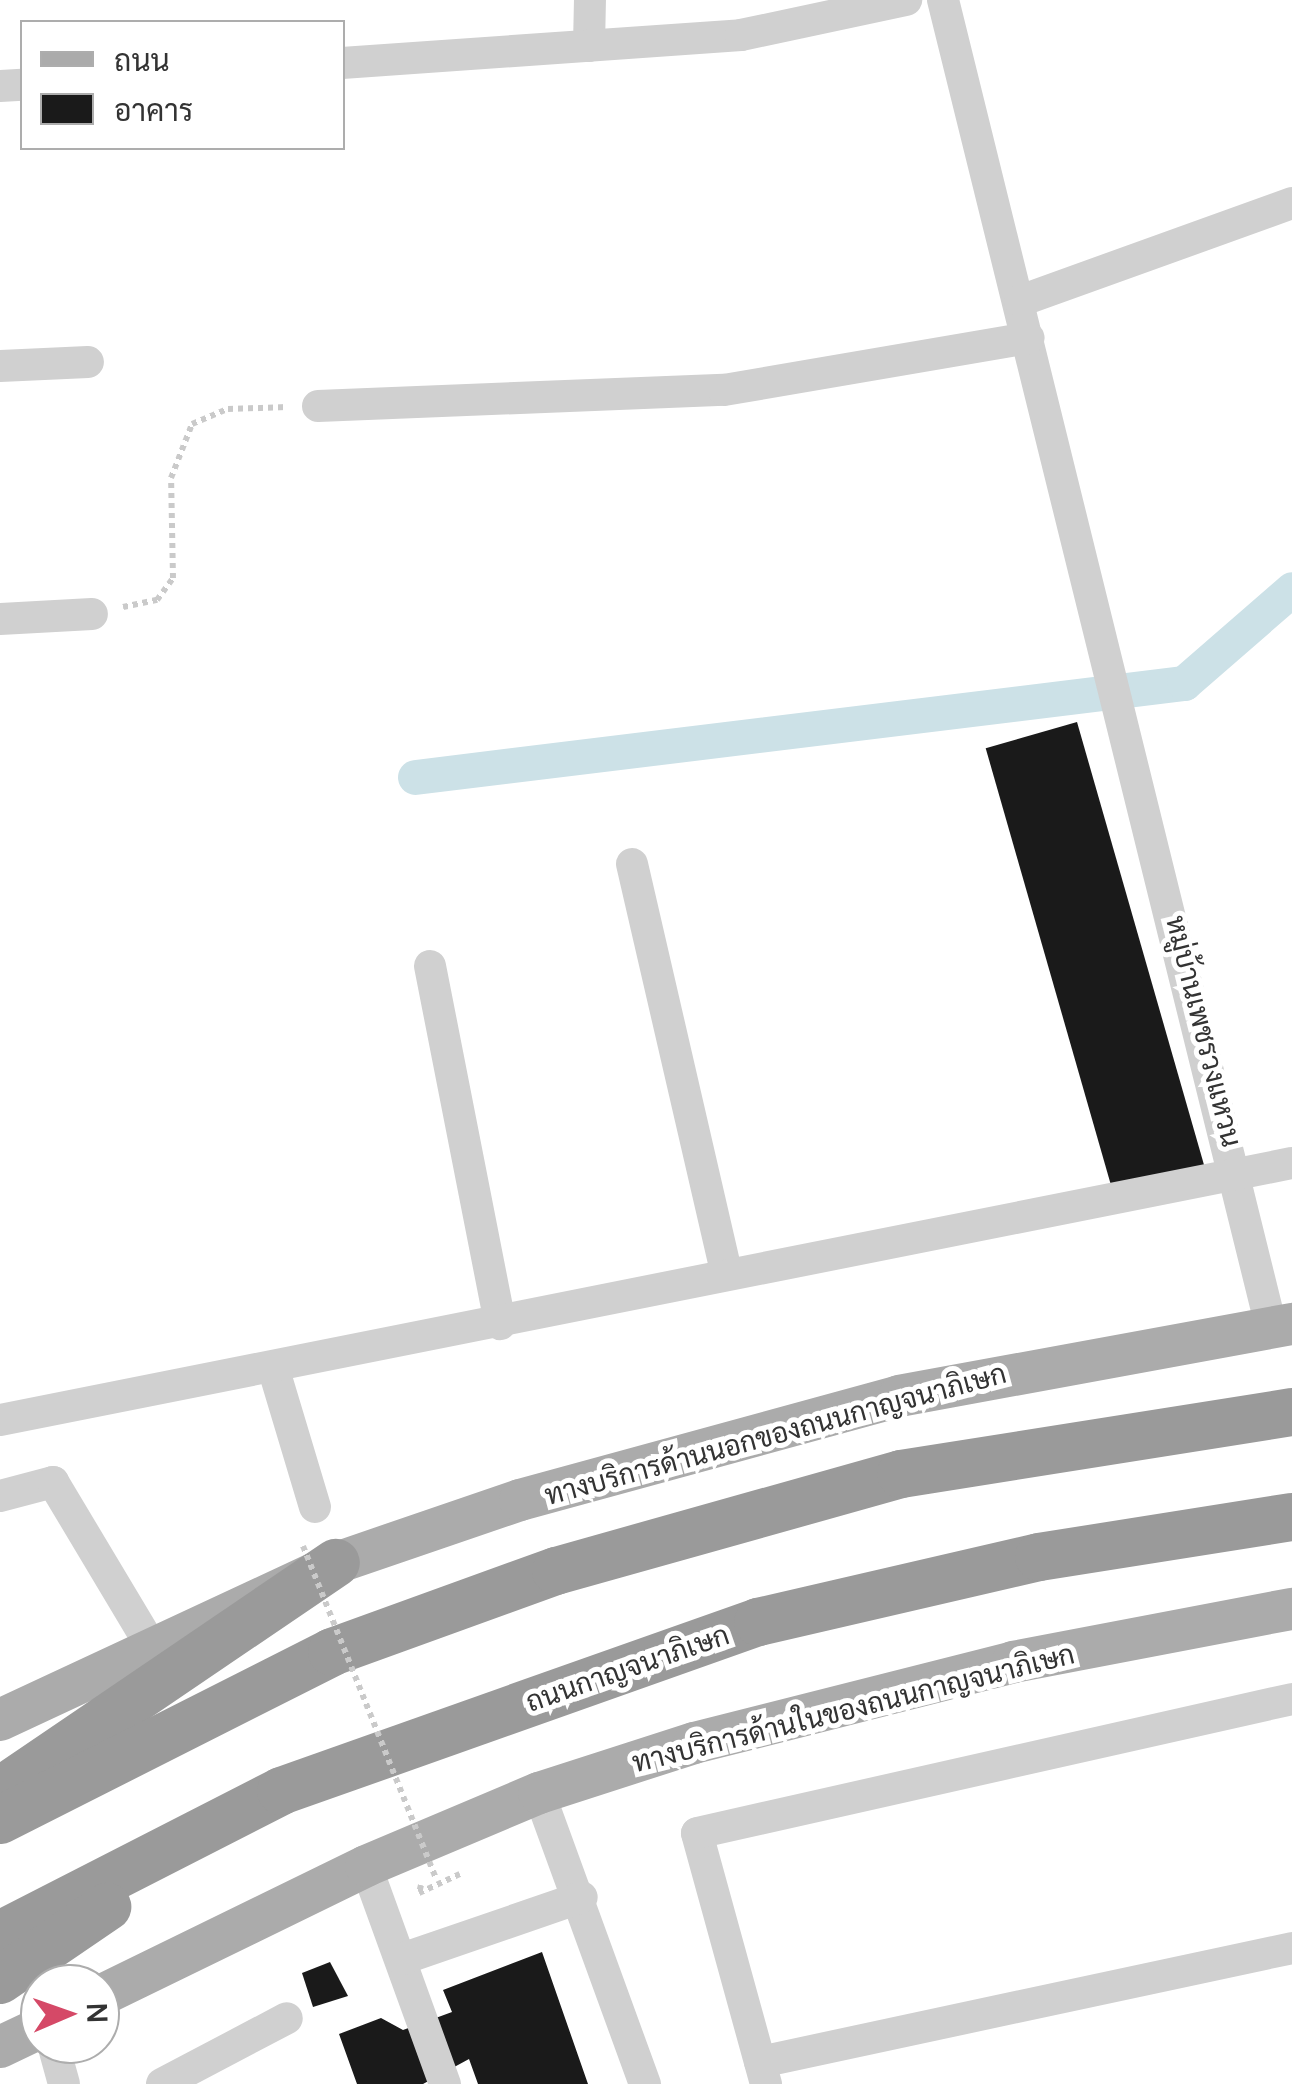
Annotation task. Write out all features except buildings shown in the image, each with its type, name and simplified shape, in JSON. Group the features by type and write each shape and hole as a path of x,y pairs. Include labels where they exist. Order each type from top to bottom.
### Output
{"highway":[{"path":"0,1820 332,1652 556,1572 901,1474 1292,1412"},
{"name":"ถนนกาญจนาภิเษก","path":"0,1935 281,1791 827,1603 1292,1516"},
{"path":"0,1790 319,1554"},
{"path":"0,1980 281,1791"}],"main road":[{"name":"ทางบริการด้านนอกของถนนกาญจนาภิเษก","path":"0,1720 319,1554 861,1405 1282,1325"},
{"name":"ทางบริการด้านในของถนนกาญจนาภิเษก","path":"120,1986 366,1866 540,1793 694,1742 1013,1662 1292,1609"}],"street":[{"path":"589,46 590,0"},
{"path":"345,63 741,35 906,0"},
{"name":"หมู่บ้านเพชรวงแหวน","path":"944,0 1282,1325"},
{"path":"1020,301 1292,203"},
{"path":"318,406 724,390 1029,338"},
{"path":"0,366 88,362"},
{"path":"0,618 92,614"},
{"path":"632,864 726,1272"},
{"path":"430,966 500,1324"},
{"path":"0,1420 500,1324 726,1272 1292,1163"},
{"path":"273,1367 315,1507"},
{"path":"0,1496 52,1482 150,1644"},
{"path":"1292,1699 696,1833 763,2073 1292,1948"},
{"path":"540,1793 582,1896 645,2084"},
{"path":"366,1866 445,2084"},
{"path":"402,1960 582,1896"},
{"path":"162,2084 286,2018"}],"path":[{"path":"92,614 156,600 173,578 172,478 192,424 228,409 318,406"},
{"path":"319,1554 436,1878 419,1893 460,1874"}],"waterway":[{"path":"415,777 1184,683 1292,589"}]}
